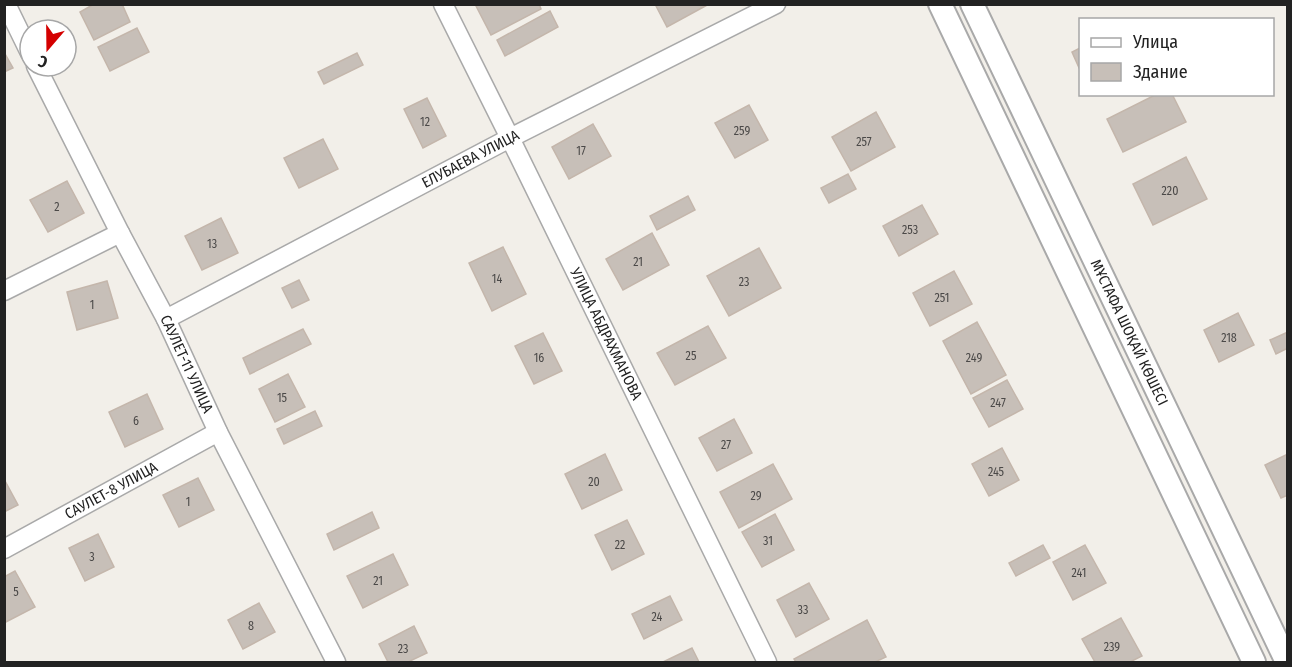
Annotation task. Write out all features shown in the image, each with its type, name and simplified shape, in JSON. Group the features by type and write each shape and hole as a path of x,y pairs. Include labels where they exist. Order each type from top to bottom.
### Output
{"street":[{"path":"6,4 18,28"},
{"name":"УЛИЦА АБДРАХМАНОВА","path":"443,4 767,663"},
{"name":"ЕЛУБАЕВА УЛИЦА","path":"166,319 510,138 776,4"},
{"name":"МҰСТАФА ШОҚАЙ КӨШЕСІ","path":"940,4 1254,663"},
{"name":"МҰСТАФА ШОҚАЙ КӨШЕСІ","path":"972,4 1287,663"},
{"name":"САУЛЕТ-11 УЛИЦА","path":"42,78 166,319 218,432 336,663"},
{"path":"4,291 120,233"},
{"name":"САУЛЕТ-8 УЛИЦА","path":"4,549 218,432"}],"building":[{"path":"94,4 122,4 130,22 94,40 80,12"},
{"path":"475,4 539,4 541,9 491,35"},
{"path":"655,4 709,4 667,27"},
{"path":"550,11 558,27 505,56 497,40"},
{"path":"137,28 149,52 110,71 98,47"},
{"path":"1079,48 1079,68 1072,52"},
{"path":"4,52 13,68 4,72"},
{"path":"357,53 363,65 324,84 318,72"},
{"path":"1153,96 1173,96 1186,122 1123,152 1107,119"},
{"path":"427,98 446,136 423,148 404,109"},
{"path":"749,105 768,140 735,158 715,123"},
{"path":"876,112 895,147 851,171 832,137"},
{"path":"593,124 611,156 569,179 552,147"},
{"path":"323,139 338,169 299,188 284,158"},
{"path":"1186,157 1207,199 1153,225 1133,184"},
{"path":"848,174 856,189 829,203 821,188"},
{"path":"67,181 84,213 48,232 30,200"},
{"path":"688,196 695,210 657,230 650,216"},
{"path":"922,205 938,234 899,256 883,226"},
{"path":"221,218 238,253 202,270 185,236"},
{"path":"652,233 669,265 623,290 606,259"},
{"path":"503,247 526,294 492,311 469,263"},
{"path":"759,248 781,288 729,316 707,276"},
{"path":"954,271 972,304 930,326 913,293"},
{"path":"299,280 309,300 292,308 282,288"},
{"path":"107,281 118,318 77,330 67,292"},
{"path":"1238,313 1254,345 1219,362 1204,330"},
{"path":"977,322 1006,375 971,394 943,341"},
{"path":"708,326 726,358 675,385 657,353"},
{"path":"303,329 311,344 250,374 243,358"},
{"path":"1288,332 1288,348 1276,354 1270,340"},
{"path":"543,333 562,371 534,384 515,346"},
{"path":"288,374 305,407 275,422 259,389"},
{"path":"1007,380 1023,409 989,427 973,398"},
{"path":"147,394 163,429 125,447 109,412"},
{"path":"315,411 322,426 284,444 277,429"},
{"path":"734,419 752,453 717,471 699,438"},
{"path":"1002,448 1019,480 989,496 972,464"},
{"path":"605,454 622,490 582,509 565,474"},
{"path":"1288,454 1288,495 1281,498 1265,465"},
{"path":"773,464 792,499 739,528 720,492"},
{"path":"198,478 214,510 179,527 163,495"},
{"path":"4,479 18,505 4,512"},
{"path":"372,512 379,528 334,550 327,534"},
{"path":"775,514 794,550 762,567 742,532"},
{"path":"627,520 644,554 612,570 595,535"},
{"path":"98,534 114,567 85,581 69,548"},
{"path":"1043,545 1050,558 1016,576 1009,563"},
{"path":"1085,545 1106,583 1073,600 1053,562"},
{"path":"393,554 408,585 363,608 347,576"},
{"path":"15,571 35,607 4,623 4,577"},
{"path":"809,583 829,619 796,637 777,600"},
{"path":"670,596 682,620 644,639 632,614"},
{"path":"259,603 275,632 243,649 228,620"},
{"path":"1121,618 1142,656 1130,662 1095,662 1082,639"},
{"path":"867,620 886,657 875,662 796,662 794,659"},
{"path":"414,626 427,653 408,662 388,662 379,644"},
{"path":"692,648 699,662 663,662"}]}
